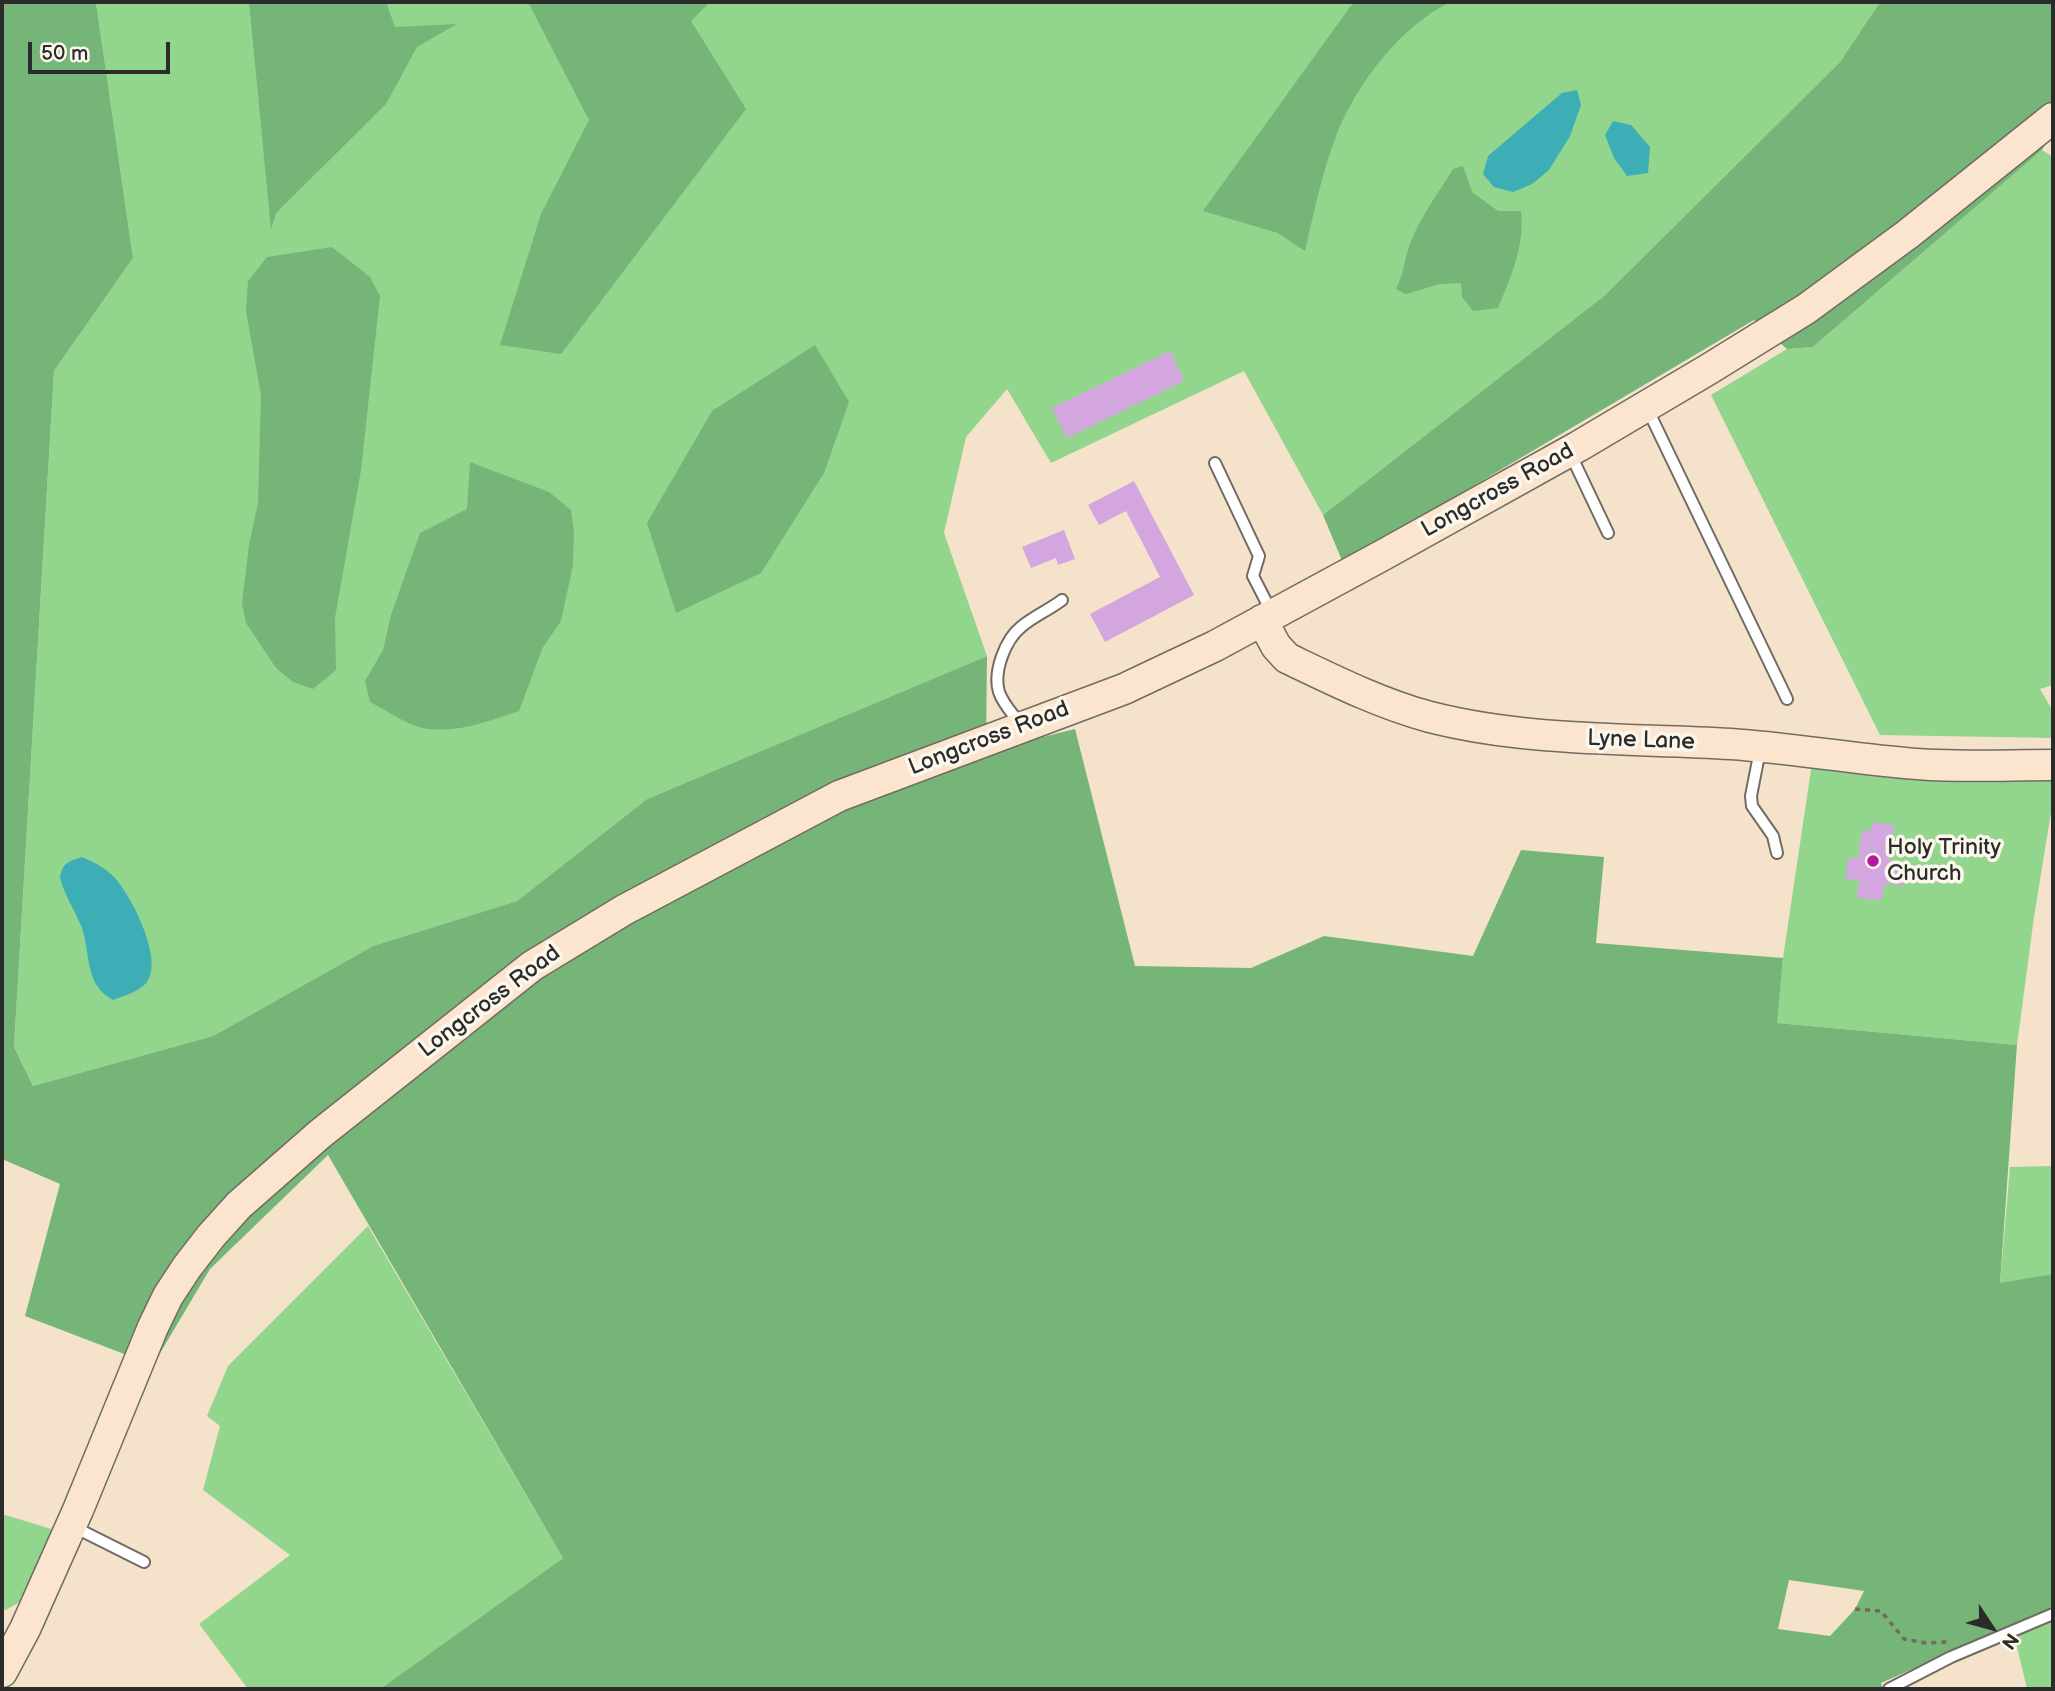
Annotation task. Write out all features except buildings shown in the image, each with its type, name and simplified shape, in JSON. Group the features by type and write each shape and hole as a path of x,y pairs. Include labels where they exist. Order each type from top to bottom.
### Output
{"main road":[{"name":"Longcross Road","path":"2,1672 13,1625 75,1518 153,1327 168,1296 211,1236 239,1205 320,1134 532,966 624,910 839,796 1124,689 1215,646 1383,555 1646,406 1806,309 1908,234 2053,118"},
{"name":"Lyne Lane","path":"1267,617 1276,646 1287,658 1389,703 1429,716 1529,734 1606,741 1761,747 1908,764 2053,765"}],"lane":[{"path":"1646,406 1787,699"},
{"path":"1568,451 1608,533"},
{"path":"1215,463 1259,556 1253,576 1267,617"},
{"path":"1021,727 999,694 997,680 1000,664 1006,647 1018,629 1062,600"},
{"path":"1761,747 1751,796 1752,806 1768,826 1777,853"},
{"path":"75,1518 144,1562"},
{"path":"1889,1689 1951,1657 2053,1614"}],"path":[{"path":"1855,1609 1881,1611 1904,1639 1926,1643 1951,1642"}],"green space":[{"path":"2,2 96,2 133,258 54,371 14,1047 33,1086 213,1036 373,946 517,901 647,799 987,656 986,751 1075,729 1135,966 1251,968 1324,936 1473,956 1521,850 1604,857 1596,943 1783,958 1777,1023 2017,1045 2000,1283 2053,1274 2053,1612 1997,1632 1881,1683 1883,1689 380,1689 563,1558 328,1155 210,1269 153,1365 25,1316 60,1184 2,1159","holes":["1789,1580 1864,1591 1855,1609 1830,1636 1778,1629"]},
{"path":"96,2 1880,2 1840,62 1604,296 1323,515 1244,371 1051,463 1007,389 966,437 944,533 987,656 647,799 517,901 373,946 213,1036 33,1086 14,1047 54,371 133,258"},
{"path":"249,2 386,2 395,27 457,24 417,47 386,104 276,213 271,229"},
{"path":"528,2 710,2 691,21 746,109 561,354 500,345 541,214 589,120"},
{"path":"1356,2 1450,2 1431,13 1397,42 1356,96 1331,150 1305,251 1278,233 1203,211 1350,7"},
{"path":"1880,2 2053,2 2053,131 2042,150 1813,347 1787,349 1754,320 1343,563 1323,515 1604,296 1840,62"},
{"path":"2042,150 2053,157 2053,685 2040,689 2053,711 2053,738 1880,735 1711,395 1787,349 1813,347"},
{"path":"1463,166 1472,192 1498,211 1521,211 1519,249 1498,308 1473,311 1462,297 1461,283 1440,284 1406,294 1396,289 1420,222 1453,169"},
{"path":"332,247 370,277 380,296 361,470 335,618 336,670 313,689 293,682 276,668 246,623 242,603 249,545 258,503 261,396 246,311 248,281 267,257"},
{"path":"815,345 849,402 824,473 761,573 676,613 647,523 712,411"},
{"path":"470,462 549,492 571,510 574,534 573,565 561,621 543,647 519,711 452,729 421,728 370,702 365,681 383,650 391,615 420,533 467,509"},
{"path":"1812,763 2053,778 2053,800 2017,1045 1776,1023"},
{"path":"2053,1166 2053,1274 2000,1284 2010,1167"},
{"path":"368,1226 563,1558 380,1689 248,1689 199,1624 290,1555 203,1490 220,1426 207,1416 228,1366"},
{"path":"2,1514 58,1531 26,1598 6,1610 2,1609"},
{"path":"2053,1619 2053,1689 2027,1689 2013,1630"}],"water":[{"path":"1577,90 1581,105 1570,136 1549,170 1532,184 1513,192 1494,187 1483,174 1488,156 1562,93"},
{"path":"1613,121 1631,125 1650,147 1648,173 1627,176 1614,158 1605,135"},
{"path":"82,857 114,877 129,898 149,943 151,972 147,982 136,991 113,1000 97,986 93,977 82,928 60,878 67,863"}],"place":[{"name":"Holy Trinity Church","path":"1873,861"}]}
